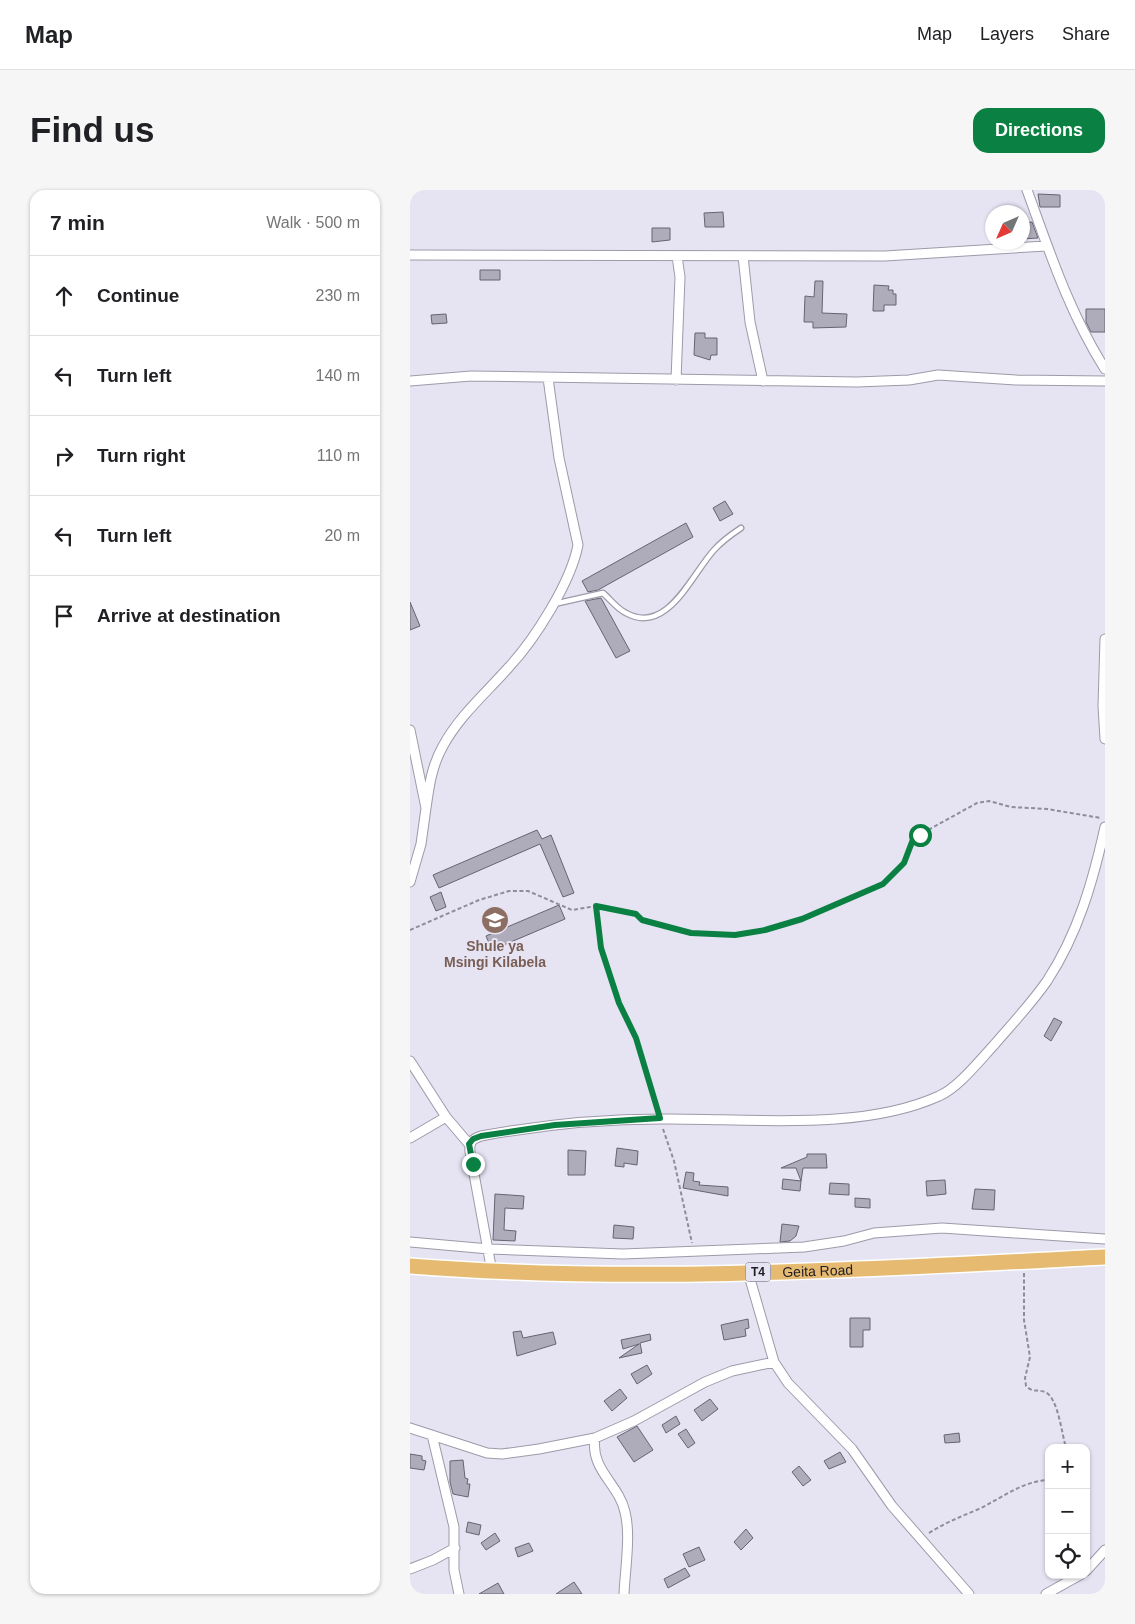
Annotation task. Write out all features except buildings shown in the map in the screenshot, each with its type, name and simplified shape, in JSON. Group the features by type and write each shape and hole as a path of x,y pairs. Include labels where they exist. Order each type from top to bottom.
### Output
{"highway":[{"name":"Geita Road","path":"410,1266 492,1272 748,1272 1105,1258"}],"street":[{"path":"1026,190 1046,246 1084,336 1105,369"},
{"path":"410,255 886,256 1046,246"},
{"path":"676,380 680,277 677,256"},
{"path":"743,256 750,322 763,381"},
{"path":"410,381 471,376 676,380 886,381 938,375 1007,380 1105,380"},
{"path":"410,882 421,844 432,772 443,745 468,711 511,665 552,604 575,557 578,545 558,458 548,378"},
{"path":"1105,639 1103,706 1105,739"},
{"path":"410,730 426,808"},
{"path":"469,1144 473,1139 481,1136 555,1125 660,1118 778,1120 834,1118 879,1113 917,1104 942,1095 980,1060 1028,1007 1046,981 1078,921 1103,849 1105,827"},
{"path":"410,1061 446,1118 469,1144 492,1272"},
{"path":"410,1138 446,1118"},
{"path":"410,1242 577,1254 692,1253 804,1247 844,1241 874,1233 942,1228 1105,1239"},
{"path":"748,1272 774,1362 788,1383 852,1449 892,1506 970,1594"},
{"path":"410,1428 481,1451 502,1454 539,1449 595,1438 634,1421 704,1382 732,1371 774,1362"},
{"path":"432,1434 454,1527 454,1570 459,1594"},
{"path":"595,1438 593,1450 596,1461 625,1513 624,1594"},
{"path":"410,1569 433,1560 455,1548"},
{"path":"1090,1567 1105,1550"},
{"path":"1046,1594 1073,1579"}],"lane":[{"path":"552,604 603,593 624,612 642,618 651,617 663,612 674,602 714,550 741,528"}],"path":[{"path":"410,930 479,900 510,891 528,891 572,910 596,906 636,914 642,920 691,933 735,935 765,930 802,919 883,884 904,863 912,842 920,835 977,803 989,801 1011,807 1047,809 1105,819"},
{"path":"596,906 601,948 619,1003 636,1038 674,1161 692,1253"},
{"path":"1023,1261 1024,1320 1030,1357 1025,1378 1026,1386 1031,1391 1045,1392 1051,1397 1056,1408 1065,1444"},
{"path":"920,1539 956,1517 978,1509 1022,1486 1045,1481"}],"place":[{"name":"Shule ya Msingi Kilabela","path":"495,920"}],"route":[{"path":"473,1164 469,1144 473,1139 481,1136 555,1125 660,1118 636,1038 619,1003 601,948 596,906 636,914 642,920 691,933 735,935 765,930 802,919 883,884 904,863 912,842 920,835"}]}
